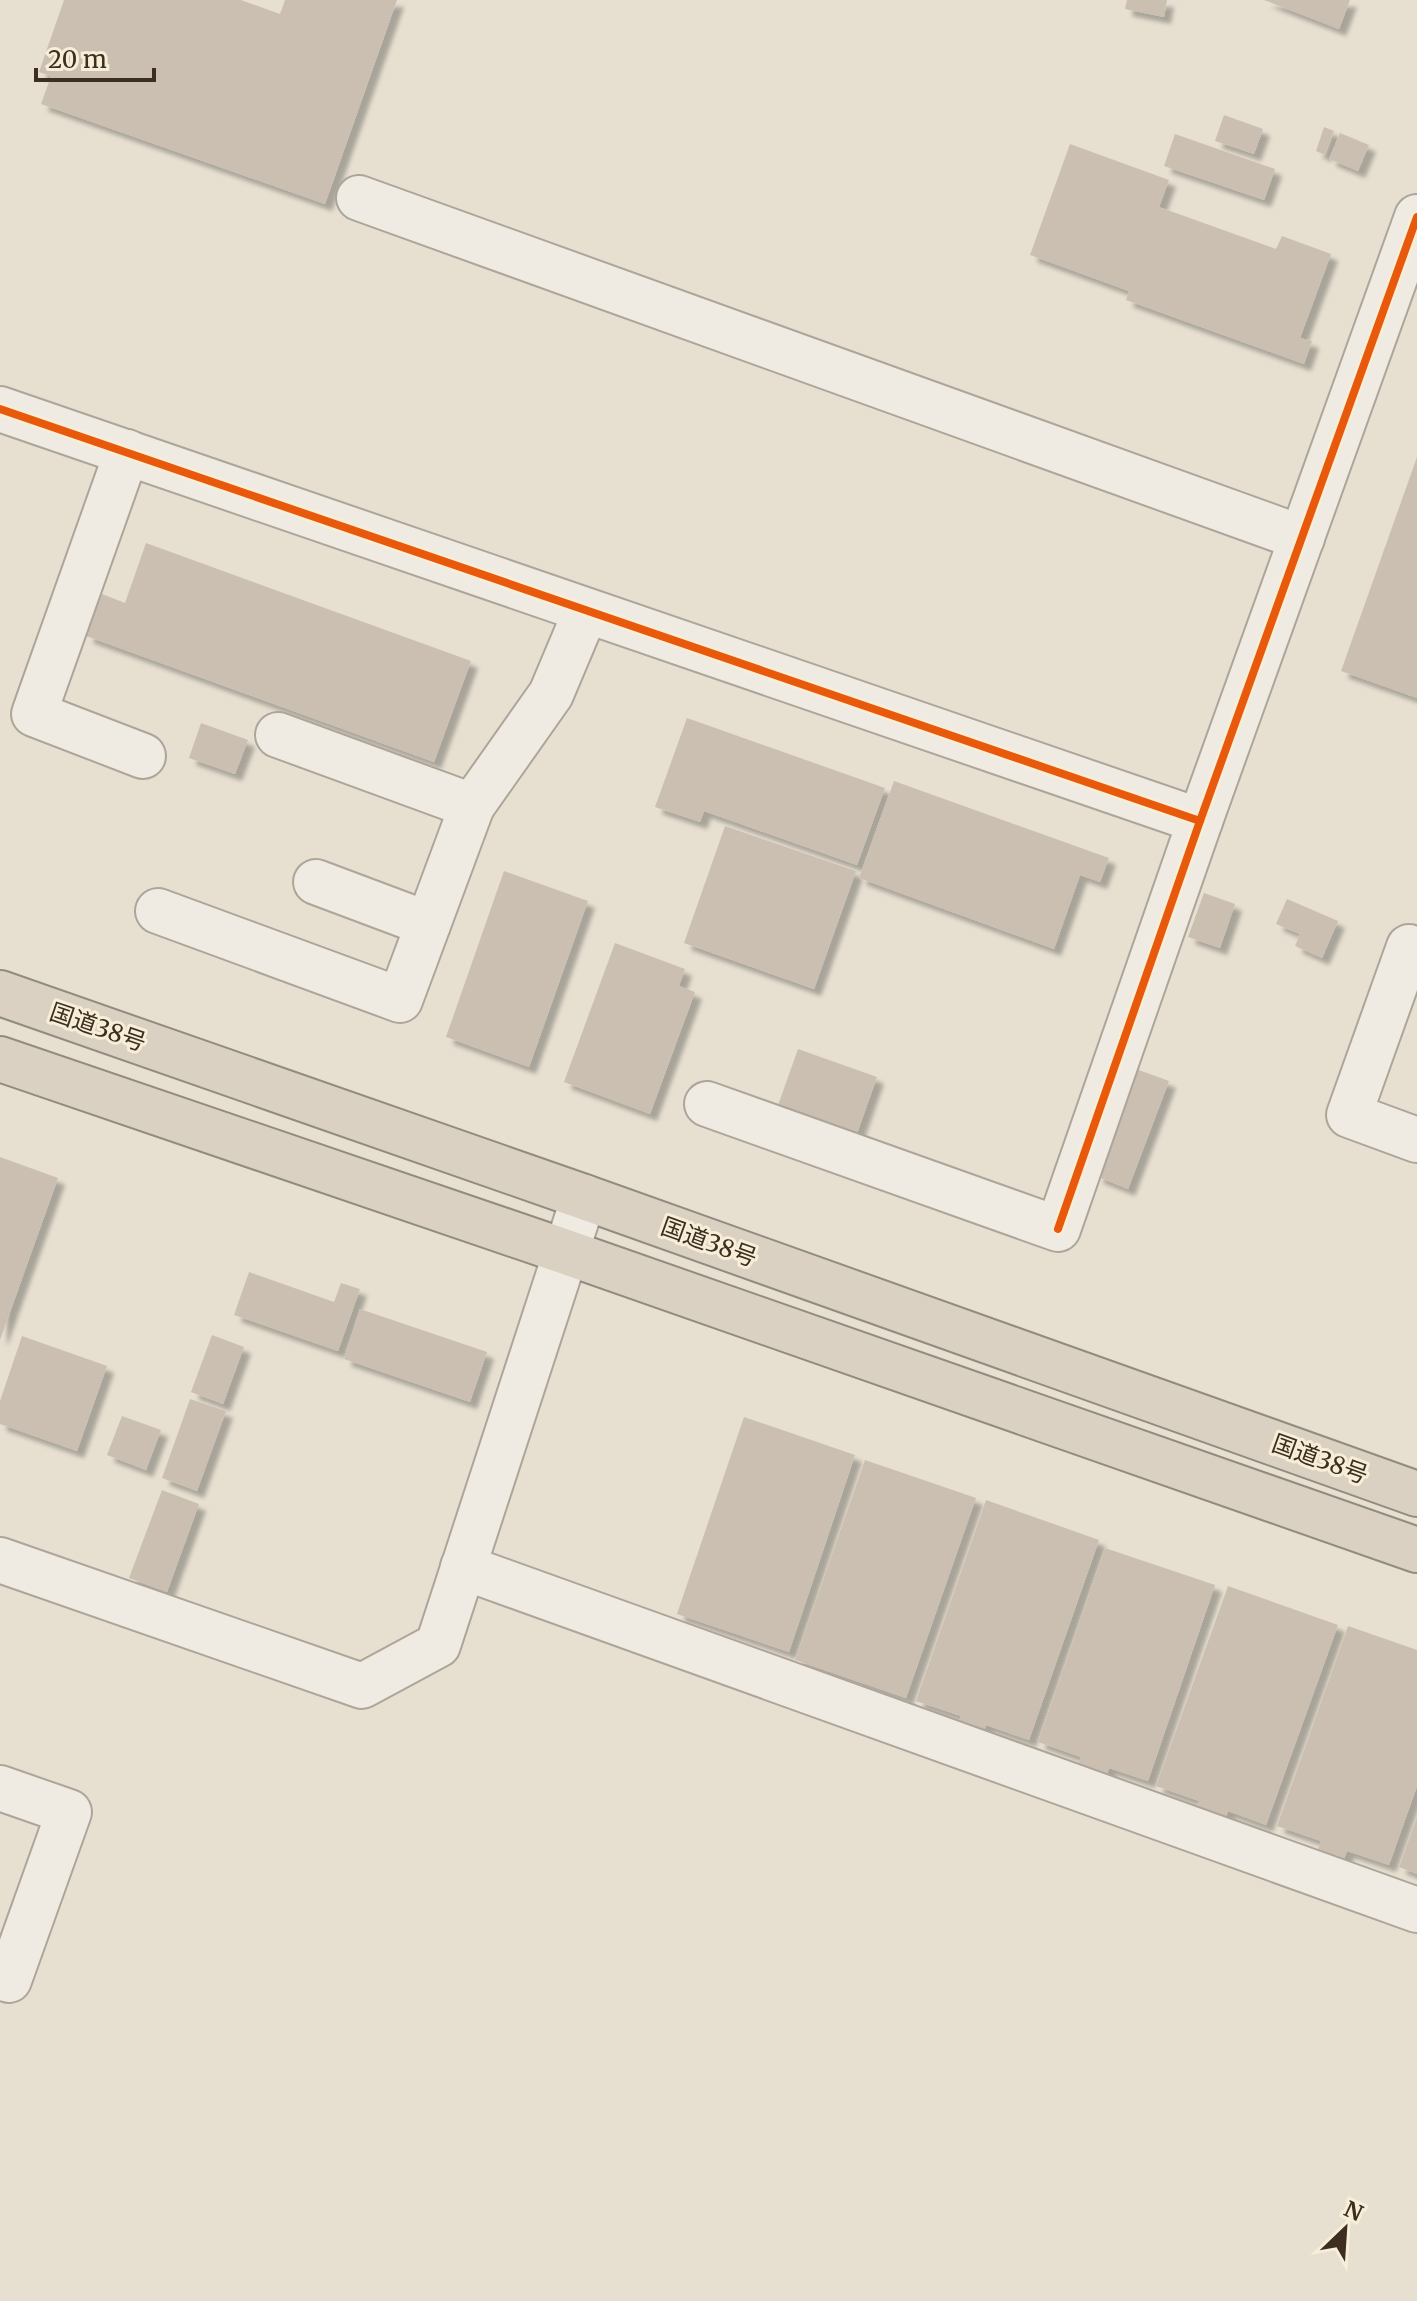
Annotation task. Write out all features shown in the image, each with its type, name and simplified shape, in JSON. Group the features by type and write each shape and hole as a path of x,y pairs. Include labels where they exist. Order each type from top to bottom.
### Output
{"highway":[{"name":"国道38号","path":"0,993 1417,1494"},
{"path":"0,1059 566,1252 1417,1550"}],"street":[{"path":"359,198 1302,538"},
{"path":"707,1104 1058,1229 1200,821 1417,217"},
{"path":"1,414 127,452 1200,821"},
{"path":"127,452 34,714 143,756"},
{"path":"158,911 400,1000 472,806 551,694 586,611"},
{"path":"278,735 472,806"},
{"path":"316,882 428,924"},
{"path":"1417,950 1409,947 1349,1115 1417,1140"},
{"path":"0,1560 362,1686 438,1645 584,1197"},
{"path":"463,1567 1417,1910"},
{"path":"0,1788 69,1812 9,1980 0,1977"}],"building":[{"path":"64,0 241,0 280,14 285,0 397,0 325,204 41,104 51,76 39,72"},
{"path":"1127,0 1167,0 1164,17 1125,9"},
{"path":"1264,0 1350,0 1339,29"},
{"path":"1224,115 1263,129 1254,154 1215,141"},
{"path":"1324,127 1334,131 1325,155 1316,151"},
{"path":"1340,133 1369,145 1358,171 1329,159"},
{"path":"1175,134 1275,169 1264,200 1164,166"},
{"path":"1070,144 1169,180 1159,207 1276,249 1282,236 1331,254 1300,338 1312,341 1304,364 1126,300 1129,291 1030,255"},
{"path":"1417,457 1417,698 1341,671"},
{"path":"146,543 471,661 434,762 86,636 102,594 125,603"},
{"path":"687,718 885,788 857,865 704,811 700,822 655,807"},
{"path":"201,723 248,740 235,774 189,758"},
{"path":"894,781 1109,858 1100,882 1080,875 1054,949 859,878"},
{"path":"725,826 856,871 814,989 684,943"},
{"path":"504,871 588,901 529,1067 446,1037"},
{"path":"1204,893 1235,904 1220,948 1188,937"},
{"path":"1287,899 1338,921 1322,958 1295,946 1300,934 1276,924"},
{"path":"615,943 685,969 679,986 695,992 650,1114 564,1082"},
{"path":"798,1049 877,1077 855,1139 776,1111"},
{"path":"1136,1069 1169,1081 1128,1189 1096,1176"},
{"path":"0,1157 58,1178 0,1340"},
{"path":"249,1272 334,1302 341,1283 360,1289 338,1351 234,1315"},
{"path":"360,1309 487,1352 470,1402 344,1359"},
{"path":"212,1335 244,1347 223,1404 191,1392"},
{"path":"22,1336 107,1366 77,1451 0,1424 0,1401"},
{"path":"190,1399 226,1411 197,1491 162,1478"},
{"path":"122,1416 161,1430 146,1470 107,1455"},
{"path":"744,1417 855,1455 789,1652 677,1614"},
{"path":"865,1460 976,1498 906,1698 795,1660"},
{"path":"162,1490 199,1504 167,1592 129,1578"},
{"path":"986,1500 1099,1540 1029,1740 986,1725 982,1738 957,1729 961,1716 916,1701"},
{"path":"1105,1548 1215,1585 1148,1781 1109,1768 1105,1781 1076,1771 1081,1757 1038,1742"},
{"path":"1228,1586 1338,1625 1266,1825 1228,1811 1223,1825 1193,1815 1199,1801 1156,1786"},
{"path":"1348,1626 1417,1650 1417,1786 1389,1865 1347,1851 1341,1867 1315,1858 1321,1841 1277,1826"},
{"path":"1417,1817 1417,1874 1399,1867"}],"cycle path":[{"path":"1058,1229 1200,821 1417,217"},
{"path":"0,409 1200,821"}]}
